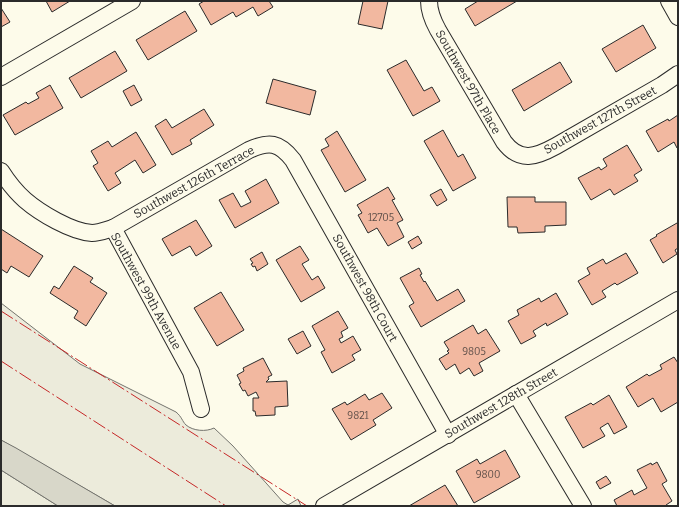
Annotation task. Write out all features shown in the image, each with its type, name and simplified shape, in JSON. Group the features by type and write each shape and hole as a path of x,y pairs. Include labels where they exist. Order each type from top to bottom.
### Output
{"street":[{"name":"Southwest 97th Place","path":"429,1 432,18 438,30 504,142 508,148 519,155"},
{"path":"669,1 678,17"},
{"path":"1,77 122,4"},
{"name":"Southwest 127th Street","path":"519,155 529,156 552,149 662,85 678,74"},
{"name":"Southwest 126th Terrace","path":"113,228 249,150 266,144 277,146"},
{"name":"Southwest 98th Court","path":"277,146 288,154 293,160 448,434"},
{"name":"Southwest 99th Avenue","path":"1,171 7,180 25,199 61,223 81,231 93,233 113,228 190,372 201,409"},
{"name":"Southwest 128th Street","path":"324,506 678,300"},
{"path":"516,394 584,506"}],"shaded area":[{"path":"1,303 80,364 176,412 186,425 192,429 207,430 214,428 233,446 283,502 288,505 298,499 301,506 115,506 1,440"},
{"path":"1,440 115,506 58,506 1,470"},
{"path":"1,470 58,506 1,506"}],"building":[{"path":"46,1 70,1 52,12"},
{"path":"204,1 269,1 273,7 258,16 253,7 236,17 233,12 211,25 199,4"},
{"path":"363,1 388,1 382,29 358,24"},
{"path":"478,1 517,1 475,26 465,9"},
{"path":"1,8 10,22 1,27"},
{"path":"185,11 197,31 148,60 136,40"},
{"path":"643,25 656,48 616,72 602,49"},
{"path":"115,51 127,71 81,98 69,78"},
{"path":"406,60 424,91 432,87 440,101 413,116 387,70"},
{"path":"560,62 572,82 524,111 512,90"},
{"path":"273,79 316,91 310,115 266,103"},
{"path":"50,85 63,108 15,135 3,115 26,102 28,104 39,98 36,93"},
{"path":"134,85 142,100 131,106 123,91"},
{"path":"204,109 214,125 190,140 192,144 172,155 155,126 166,119 172,128"},
{"path":"678,115 678,147 677,148 674,142 658,152 646,131 668,119 669,121"},
{"path":"443,130 458,157 463,154 476,178 453,191 424,141"},
{"path":"337,131 366,180 345,192 321,150 329,146 325,139"},
{"path":"136,132 156,165 143,173 135,160 115,173 121,183 108,191 93,166 98,163 91,151 108,141 112,147"},
{"path":"627,145 642,170 634,175 638,181 614,195 610,189 591,200 578,178 599,167 601,170 607,166 603,159"},
{"path":"266,179 279,203 235,228 219,200 233,193 241,207 251,202 245,191"},
{"path":"388,187 395,199 392,200 403,220 397,223 404,237 388,246 377,228 368,233 358,215 362,213 357,205"},
{"path":"441,189 447,200 437,206 430,195"},
{"path":"507,197 535,197 535,202 566,202 566,225 545,226 545,232 518,233 517,227 508,227"},
{"path":"196,220 212,246 196,256 190,246 172,256 162,239"},
{"path":"677,223 678,248 675,250 677,254 663,263 650,240"},
{"path":"1,229 43,256 29,277 11,266 7,273 1,269"},
{"path":"418,236 422,243 412,249 408,242"},
{"path":"300,246 309,260 302,264 312,280 318,276 325,288 301,302 276,260"},
{"path":"262,252 268,264 257,271 255,266 253,267 251,264 253,263 250,259"},
{"path":"626,253 638,273 617,285 615,283 602,291 606,297 592,305 578,281 590,274 587,268 603,259 606,264"},
{"path":"74,266 93,278 90,282 107,293 86,326 74,318 78,311 50,293 54,286 59,289"},
{"path":"419,268 422,274 420,275 437,301 458,289 465,301 421,327 409,306 414,303 400,278"},
{"path":"221,292 244,330 217,346 194,308"},
{"path":"556,293 568,314 547,326 546,323 533,331 536,336 521,344 508,321 519,315 517,310 539,298 541,302"},
{"path":"338,311 348,328 341,332 343,337 339,339 341,343 353,336 361,350 352,355 355,360 332,373 321,352 325,350 312,326"},
{"path":"473,325 478,334 486,329 500,351 479,363 483,371 474,376 469,368 460,374 455,364 446,370 439,359 449,353 447,351 449,350 444,342"},
{"path":"303,331 311,346 297,354 288,339"},
{"path":"674,357 678,363 678,402 661,412 653,398 638,407 626,387 647,374 649,376 662,369 660,365"},
{"path":"263,358 272,375 268,377 269,379 266,382 287,381 288,406 275,407 275,415 256,416 255,411 253,411 253,398 259,398 256,392 248,396 245,390 243,391 239,384 241,383 237,375 244,371 243,368"},
{"path":"382,393 392,408 373,420 376,425 351,440 332,409 345,402 347,405 365,394 369,400"},
{"path":"609,395 627,427 614,434 608,423 600,428 605,436 583,448 565,417 591,403 593,405"},
{"path":"505,450 520,477 474,503 456,471 477,459 480,464"},
{"path":"657,462 667,481 662,484 672,501 666,506 617,506 614,500 632,490 634,495 647,488 637,470 651,463 652,465"},
{"path":"606,476 611,483 600,489 596,482"},
{"path":"445,485 458,506 409,506"}],"power":[{"path":"1,311 307,506"},
{"path":"1,361 226,506"}]}
